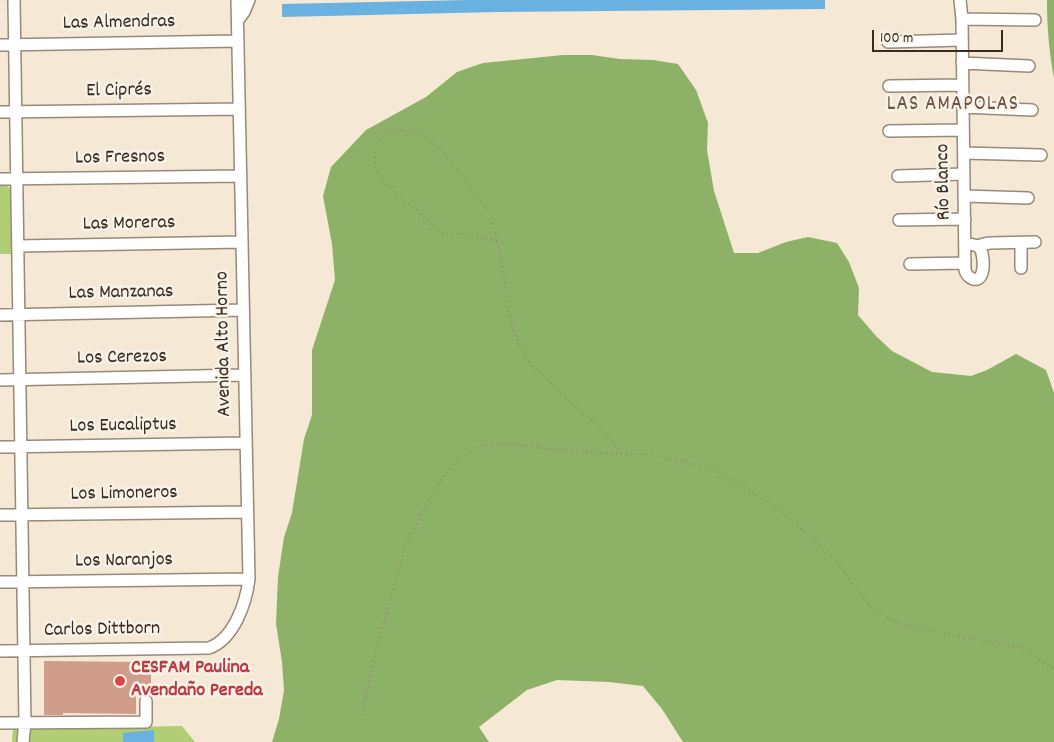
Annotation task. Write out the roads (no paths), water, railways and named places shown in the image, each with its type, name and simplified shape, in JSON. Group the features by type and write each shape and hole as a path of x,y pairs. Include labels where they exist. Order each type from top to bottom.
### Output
{"street":[{"path":"14,0 25,722 23,742"},
{"name":"Avenida Alto Horno","path":"204,648 220,642 234,625 243,607 249,579 237,0"},
{"name":"Avenida Alto Horno","path":"238,20 249,0"},
{"name":"Río Blanco","path":"960,0 962,19 965,263"},
{"path":"962,19 1035,20"},
{"path":"888,42 962,40"},
{"name":"Las Almendras","path":"0,45 238,41"},
{"path":"962,63 1029,66"},
{"path":"889,86 962,85"},
{"path":"963,107 1032,110"},
{"name":"El Ciprés","path":"0,112 239,109"},
{"path":"889,131 963,130"},
{"path":"964,153 1041,155"},
{"path":"898,176 964,174"},
{"name":"Los Fresnos","path":"0,179 241,176"},
{"path":"964,196 1028,198"},
{"path":"899,220 965,219"},
{"name":"Las Moreras","path":"18,246 242,242"},
{"path":"1022,242 1022,268"},
{"path":"965,244 978,246 990,243 1035,242"},
{"path":"910,264 965,263 965,273 968,277 974,279 980,276 982,270 982,254 978,246"},
{"name":"Las Manzanas","path":"0,315 244,310"},
{"name":"Los Cerezos","path":"0,380 245,375"},
{"name":"Los Eucaliptus","path":"0,447 246,443"},
{"name":"Los Limoneros","path":"0,515 248,512"},
{"name":"Los Naranjos","path":"0,582 249,579"},
{"name":"Carlos Dittborn","path":"0,651 204,648"},
{"path":"0,723 146,722 146,701"}],"water":[{"path":"468,0 825,0 825,9 497,12 282,17 282,4"},
{"path":"154,730 154,742 123,742 123,733"}],"place":[{"name":"CESFAM Paulina Avendaño Pereda","path":"120,681"}],"district":[{"name":"LAS AMAPOLAS","path":"953,106"}]}
